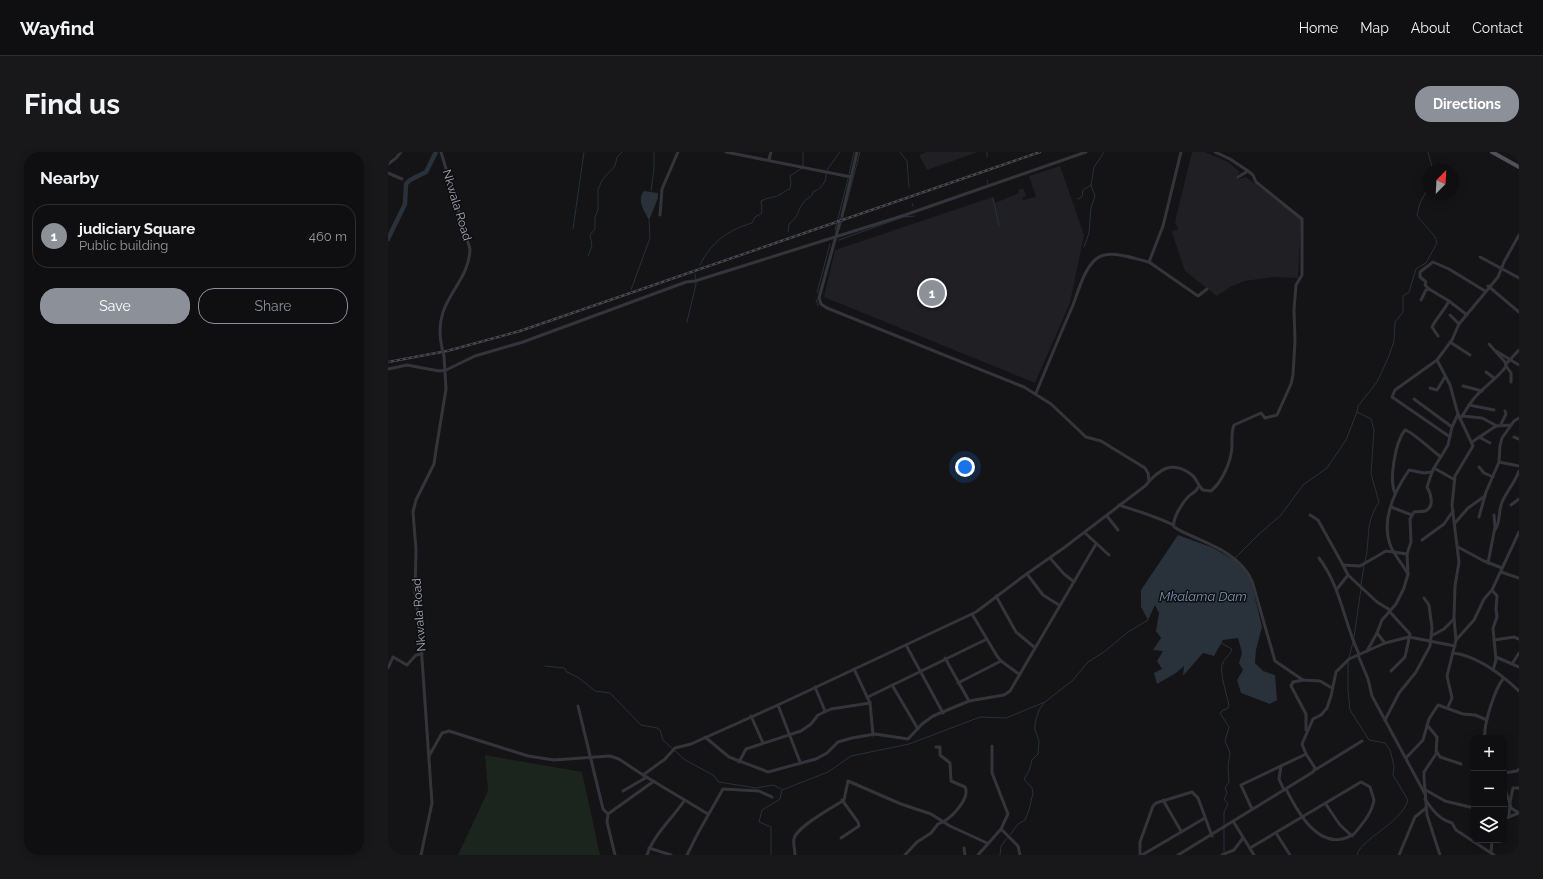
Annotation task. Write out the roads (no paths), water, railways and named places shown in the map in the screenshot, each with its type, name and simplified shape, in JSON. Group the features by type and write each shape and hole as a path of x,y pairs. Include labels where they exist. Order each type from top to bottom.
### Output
{"main road":[{"path":"1492,152 1518,165"}],"street":[{"path":"388,164 401,152"},
{"name":"Nkwala Road","path":"421,855 432,803 422,654 415,598 416,550 413,512 416,500 434,464 446,389 446,370 439,330 440,316 469,260 470,249 441,152"},
{"path":"660,215 662,190 678,152"},
{"path":"726,152 769,159 851,177"},
{"path":"769,159 771,152"},
{"path":"842,216 857,152"},
{"path":"388,369 407,365 439,371 446,370 475,356 523,342 686,282 696,281 836,236 1086,152"},
{"path":"1149,262 1163,226 1181,152"},
{"path":"643,775 648,774 676,748 687,746 778,705 972,614 1085,533 1145,486 1160,470 1172,466 1180,468 1192,475 1199,486 1206,491 1211,491 1217,486 1223,476 1230,453 1234,425 1261,413 1265,418 1277,415 1292,384 1295,341 1294,310 1296,286 1302,274 1302,219 1256,182 1248,171 1230,159 1215,152"},
{"path":"1238,177 1248,171"},
{"path":"388,173 402,179"},
{"path":"839,225 819,298 821,304 827,308 1036,393 1067,418 1086,437 1101,441 1145,468 1148,473 1149,481"},
{"path":"1450,437 1392,397 1395,390 1436,360 1450,342 1459,324 1488,286 1498,276 1501,267 1519,235"},
{"path":"1514,244 1519,247"},
{"path":"1036,393 1086,274 1096,259 1105,255 1116,254 1149,262 1198,296 1207,288"},
{"path":"1480,257 1519,278"},
{"path":"1467,315 1450,301 1429,289 1426,282 1420,277 1420,272 1433,262 1449,269 1485,291"},
{"path":"1488,286 1519,312"},
{"path":"1421,300 1426,290 1429,289"},
{"path":"1438,336 1437,332 1432,327 1436,317 1443,311 1450,301"},
{"path":"1450,315 1459,324"},
{"path":"1450,342 1470,355"},
{"path":"1489,344 1512,373 1511,382"},
{"path":"1494,350 1510,358 1519,365"},
{"path":"1461,418 1482,391 1494,378 1502,373 1510,358 1519,350"},
{"path":"1436,360 1446,377 1458,414 1472,442 1472,448 1457,470 1454,480 1452,505 1459,562 1455,586 1454,619 1456,640 1447,675 1452,698 1448,707"},
{"path":"1486,372 1494,378"},
{"path":"1430,388 1437,390 1446,377"},
{"path":"1463,386 1482,391"},
{"path":"1414,399 1452,427"},
{"path":"1469,406 1494,410"},
{"path":"1472,442 1499,425 1506,414 1505,411"},
{"path":"1412,515 1414,512 1425,511 1430,506 1432,498 1427,487 1432,472 1446,448 1452,427 1458,414"},
{"path":"1461,418 1482,418 1499,425 1511,425"},
{"path":"1479,517 1485,496 1500,462 1501,440 1511,425 1519,418"},
{"path":"1395,493 1392,477 1397,450 1404,430 1411,432 1421,442 1441,457"},
{"path":"1479,437 1490,443"},
{"path":"1514,437 1519,439"},
{"path":"1500,462 1519,466"},
{"path":"1479,467 1484,473 1493,477"},
{"path":"1434,468 1454,480"},
{"path":"1408,574 1391,547 1388,520 1390,507 1395,493 1410,470 1424,473 1432,472"},
{"path":"1495,530 1498,525 1502,503 1516,480 1519,471"},
{"path":"1174,525 1187,498 1196,492 1199,486"},
{"path":"1454,523 1468,508 1485,496"},
{"path":"1511,505 1519,499"},
{"path":"1119,505 1153,518 1165,520 1174,525 1178,530 1232,556 1246,569 1252,581 1276,661 1303,680"},
{"path":"1390,507 1412,515"},
{"path":"1422,540 1444,524 1453,511"},
{"path":"1488,563 1495,530 1494,514"},
{"path":"1310,515 1318,520 1348,575 1377,602 1389,610 1409,631 1405,657 1391,671"},
{"path":"1366,651 1377,634 1380,622 1401,597 1408,574 1407,554 1411,542 1412,515"},
{"path":"1107,516 1118,530"},
{"path":"1085,533 1109,555"},
{"path":"1456,640 1474,620 1483,601 1492,590 1519,534"},
{"path":"705,737 720,750 738,762 768,772 822,756 838,742 845,739 873,735 908,739 927,719 968,701 1008,694 1034,647 1096,544"},
{"path":"1458,547 1488,563 1502,568"},
{"path":"1343,565 1360,566 1383,552 1407,554"},
{"path":"1050,558 1064,574 1073,581"},
{"path":"1319,558 1329,572 1337,590 1348,630 1368,679 1371,693 1424,794"},
{"path":"1500,572 1519,578"},
{"path":"1027,574 1043,595 1059,605"},
{"path":"1337,590 1348,575"},
{"path":"1492,590 1497,596 1497,617 1493,628 1496,657 1493,670"},
{"path":"996,596 1016,632 1034,647"},
{"path":"1385,720 1399,693 1418,668 1432,641 1429,605 1424,598"},
{"path":"972,614 1001,661 1019,674"},
{"path":"1432,635 1444,629 1454,619"},
{"path":"1377,634 1385,642"},
{"path":"1315,770 1302,746 1313,720 1321,715 1327,708 1334,678 1339,667 1358,654 1385,642 1409,637 1455,646"},
{"path":"1494,640 1514,637 1519,638"},
{"path":"868,697 945,658 987,639"},
{"path":"906,645 943,712"},
{"path":"1453,653 1469,656 1493,670 1519,691"},
{"path":"1512,664 1519,653"},
{"path":"388,668 393,657 407,665 416,655 422,654"},
{"path":"1496,657 1519,667"},
{"path":"945,658 968,701"},
{"path":"958,683 1001,661"},
{"path":"854,669 870,703 873,735"},
{"path":"1485,735 1484,727 1499,685 1503,679"},
{"path":"1306,734 1306,714 1291,685 1293,682 1303,680 1320,681 1332,688"},
{"path":"892,685 918,729"},
{"path":"815,687 825,711"},
{"path":"738,762 746,749 807,728 818,715 825,711 870,703"},
{"path":"1406,758 1423,740 1427,725 1438,704 1463,714 1475,715 1487,720"},
{"path":"778,705 800,762"},
{"path":"578,706 604,809 608,814 607,822 615,855"},
{"path":"751,716 763,743"},
{"path":"1427,725 1437,737 1437,752 1424,774 1424,794 1429,824 1440,855"},
{"path":"429,756 444,731 449,731 528,756 562,760 615,757 684,801 708,814"},
{"path":"1178,855 1212,836 1233,821 1362,741"},
{"path":"978,855 987,843 1001,829 1007,818 1008,810 992,773 992,746"},
{"path":"905,855 917,842 931,833 938,824 944,823 961,805 967,791 962,784 956,784 951,781 950,763 940,755 940,747 936,747"},
{"path":"1437,752 1440,757 1461,764"},
{"path":"1252,809 1241,785 1306,754"},
{"path":"1281,766 1279,779 1310,832"},
{"path":"1507,773 1517,771 1519,769"},
{"path":"622,791 647,777"},
{"path":"795,855 795,836 815,819 842,800 848,781 854,782 901,804 931,814 944,823 987,843"},
{"path":"608,814 654,782"},
{"path":"1250,848 1361,782 1370,787 1374,800 1373,806 1352,836 1344,843"},
{"path":"687,855 719,794 725,788 762,792 772,797"},
{"path":"1519,788 1513,788 1509,816 1519,813"},
{"path":"1424,789 1445,801 1471,807"},
{"path":"1205,818 1141,855 1140,842 1151,810 1156,803 1192,792 1198,798 1212,836"},
{"path":"1507,795 1512,808 1519,813"},
{"path":"1425,799 1432,810 1442,820 1452,824 1456,830 1492,854"},
{"path":"841,838 859,826 858,822 842,800"},
{"path":"1163,800 1181,831"},
{"path":"647,855 649,848 659,832 666,826 684,801"},
{"path":"1325,803 1340,825 1352,836"},
{"path":"1399,855 1415,817 1426,808"},
{"path":"1233,821 1254,855"},
{"path":"1001,829 1018,846 1020,855"},
{"path":"1276,833 1290,855"},
{"path":"1222,855 1236,848 1243,838"},
{"path":"1492,843 1492,854"},
{"path":"649,848 671,855"},
{"path":"964,848 965,855"},
{"path":"1185,852 1189,855"}],"water":[{"path":"644,191 658,193 658,198 649,220 641,202"},
{"name":"Mkalama Dam","path":"1178,535 1211,547 1233,559 1243,568 1251,581 1262,627 1256,650 1255,663 1263,671 1275,675 1277,700 1270,704 1241,693 1237,680 1243,670 1239,663 1242,653 1238,638 1223,640 1214,656 1203,653 1183,676 1184,666 1176,673 1157,684 1154,673 1162,669 1157,661 1163,651 1153,650 1161,638 1156,631 1159,613 1155,605 1148,620 1141,607 1141,590"}],"waterway":[{"path":"388,239 405,204 406,184 410,180 426,172 436,152"},
{"path":"573,229 584,152"},
{"path":"588,256 592,246 590,235 595,229 595,217 598,210 598,190 602,180 615,166 617,157 622,152"},
{"path":"651,191 654,169 654,152"},
{"path":"803,152 803,166"},
{"path":"827,170 840,152"},
{"path":"849,174 854,152"},
{"path":"845,209 860,152"},
{"path":"900,152 907,161 909,187"},
{"path":"987,152 987,157"},
{"path":"1078,199 1082,197 1083,190 1091,185 1094,167 1103,152"},
{"path":"1428,152 1431,164"},
{"path":"700,265 704,257 715,243 735,229 752,223 755,217 762,213 761,201 779,195 790,189 790,176 802,168"},
{"path":"788,232 789,224 796,216 803,203 811,196 813,192 823,185 826,179 826,173"},
{"path":"835,230 848,179"},
{"path":"987,180 988,184"},
{"path":"1084,247 1089,233 1091,208 1095,196 1091,185"},
{"path":"1365,562 1371,518 1379,502 1371,474 1374,430 1371,419 1357,412 1358,406 1377,382 1389,356 1394,341 1395,322 1403,312 1403,296 1409,292 1416,269 1426,263 1437,243 1434,236 1417,215 1423,197"},
{"path":"993,198 999,226"},
{"path":"839,240 903,217 915,216"},
{"path":"839,230 843,218"},
{"path":"631,290 650,238 649,220"},
{"path":"817,293 830,244"},
{"path":"687,322 696,284 695,274"},
{"path":"816,299 818,306"},
{"path":"1235,558 1281,515 1303,485 1327,468 1346,440 1357,412"},
{"path":"1361,585 1364,565"},
{"path":"1354,637 1361,589"},
{"path":"771,855 771,827 759,822 762,810 780,799 782,790 828,772 851,756 909,744 980,717 1006,718 1045,702 1072,681 1088,662 1104,652 1128,632 1148,620"},
{"path":"1349,658 1353,642"},
{"path":"1221,643 1232,649 1222,665 1223,679 1229,706 1220,713 1229,727 1225,741 1230,753 1228,765 1229,782 1225,788 1227,793 1224,799 1228,804 1224,812 1224,825"},
{"path":"1348,661 1348,691 1350,710 1369,740 1385,743 1390,750 1394,766 1393,775 1408,800 1404,809 1398,816 1365,843 1357,855"},
{"path":"545,666 564,668 567,672 579,678 595,691 610,693 641,725 660,730 663,740 685,760 713,775 719,782 756,788 773,785 781,789"},
{"path":"1010,835 1018,824 1025,820 1029,810 1033,793 1032,788 1024,779 1029,771 1032,760 1038,754 1039,741 1035,730 1035,723 1039,710 1044,703"},
{"path":"1224,828 1224,852"},
{"path":"1000,855 1001,846 1007,838"}],"tunnel":[{"path":"839,225 842,216"}],"railway":[{"path":"388,362 447,351 520,331 1040,152"}],"place":[{"name":"judiciary Square","path":"932,293"}]}
